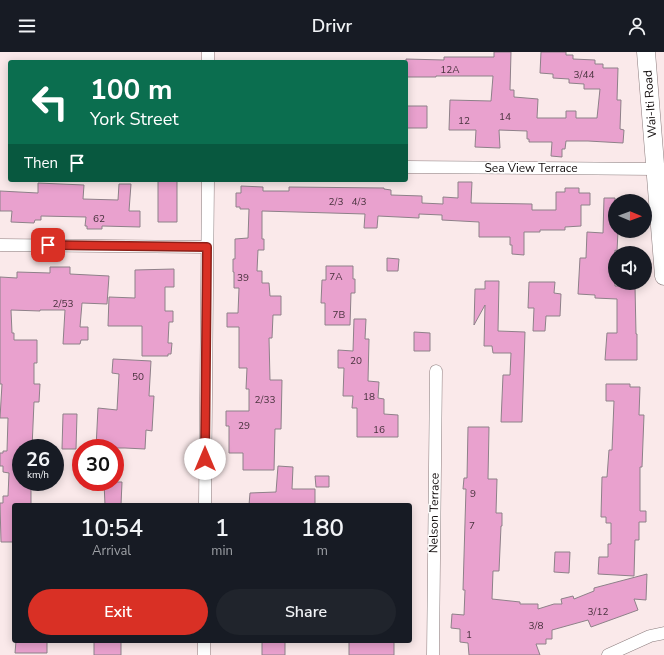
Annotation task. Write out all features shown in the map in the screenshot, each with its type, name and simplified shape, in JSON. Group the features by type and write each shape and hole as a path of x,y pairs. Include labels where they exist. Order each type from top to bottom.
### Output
{"main road":[{"name":"Wai-Iti Road","path":"646,52 664,276"}],"street":[{"name":"Sea View Terrace","path":"408,167 655,169"},
{"path":"205,503 208,182"},
{"path":"0,245 207,247"},
{"name":"Nelson Terrace","path":"433,655 436,371"},
{"path":"608,655 650,636 664,633"},
{"path":"204,643 204,655"}],"building":[{"path":"494,52 511,52 510,90 514,90 514,97 538,99 537,118 566,118 566,111 576,111 576,118 597,118 600,89 584,89 584,84 569,83 569,79 553,78 553,74 540,73 541,52 566,52 566,55 573,55 573,59 595,60 595,64 603,64 603,68 618,68 617,100 621,100 620,129 624,130 623,143 566,141 565,149 562,149 562,157 551,156 552,142 529,142 529,139 527,139 527,131 499,130 500,148 475,147 476,130 449,130 450,100 491,101 493,76 408,77 408,60 406,59 444,60 444,57 494,57"},
{"path":"408,106 427,106 427,128 408,128"},
{"path":"158,182 177,182 177,222 158,222"},
{"path":"458,182 472,182 471,203 532,204 532,210 556,210 556,192 565,192 565,188 579,188 579,193 590,193 590,205 581,205 581,226 565,227 565,230 540,230 540,232 524,232 524,255 512,254 510,237 479,237 479,222 442,220 442,215 419,214 419,218 378,216 377,228 364,228 365,214 262,211 262,239 264,239 264,250 258,250 257,271 262,271 262,283 269,283 270,296 281,296 281,315 273,315 272,338 269,338 270,380 282,380 281,429 275,429 274,470 243,470 243,453 229,453 229,426 226,426 226,411 249,411 249,389 246,389 247,368 239,368 239,327 227,327 227,313 238,313 239,288 234,288 233,272 233,259 235,259 235,239 248,238 249,209 240,209 240,207 236,207 236,193 241,193 241,186 263,187 263,191 289,191 289,187 384,188 391,190 391,195 422,196 422,203 443,204 443,197 458,198"},
{"path":"38,183 84,185 83,199 118,200 119,184 131,184 129,211 140,211 140,227 102,226 102,229 87,229 87,226 85,226 86,217 41,216 41,220 35,220 34,223 11,222 12,211 0,211 0,191 38,193"},
{"path":"604,198 608,198 608,238 618,238 617,246 608,246 608,290 635,290 637,360 605,360 607,333 617,333 617,299 595,298 595,295 578,294 580,258 586,258 587,232 603,233"},
{"path":"387,258 399,259 398,271 387,271"},
{"path":"326,266 353,266 355,293 351,293 350,325 325,325 325,303 321,303 322,280 326,280"},
{"path":"50,267 70,267 70,274 109,276 107,304 82,303 80,327 88,327 88,340 81,340 80,344 63,344 65,310 11,310 12,333 14,333 14,340 37,340 37,363 34,363 34,384 40,384 39,402 34,402 32,439 12,439 12,491 31,491 31,503 12,503 12,542 1,542 0,503 3,503 3,496 8,496 9,473 3,472 3,466 0,466 0,453 7,451 8,418 0,418 2,384 0,384 0,277 17,278 17,272 50,273"},
{"path":"174,269 174,287 165,287 165,311 173,311 173,322 169,322 168,343 172,343 171,354 168,354 168,356 142,356 142,326 108,326 109,297 135,298 135,270"},
{"path":"485,281 499,281 498,331 525,332 522,422 501,422 503,375 510,375 511,353 493,353 492,346 484,346 485,305 474,325 475,289 485,289"},
{"path":"529,282 555,282 554,293 561,294 560,316 546,316 545,331 533,331 534,308 528,308"},
{"path":"354,319 366,319 365,339 369,339 368,381 379,382 378,398 384,399 384,414 398,415 398,437 357,437 357,408 352,408 353,396 343,396 344,368 338,368 338,350 353,351"},
{"path":"414,332 430,333 430,351 414,351"},
{"path":"113,359 151,361 149,396 154,396 152,431 146,430 145,449 124,448 124,439 96,439 98,408 117,410 119,374 112,373"},
{"path":"606,384 630,384 630,387 640,387 639,415 644,415 642,467 640,467 640,511 646,511 646,522 639,522 639,540 635,540 634,576 598,574 599,557 608,557 608,544 611,544 611,523 606,523 606,517 601,517 602,477 607,477 609,450 612,450 614,401 606,401"},
{"path":"63,414 77,414 76,439 72,439 72,449 64,449 64,439 62,439"},
{"path":"468,427 489,427 488,479 497,479 496,513 502,513 499,571 493,571 492,599 520,602 520,604 538,604 538,609 554,604 562,604 561,599 573,596 574,599 594,591 594,588 647,574 646,600 634,599 638,610 591,627 588,620 552,630 552,639 546,639 546,644 536,644 540,655 469,655 468,643 460,642 460,629 451,628 452,614 464,615 465,590 463,590 466,489 463,489 464,478 467,478"},
{"path":"278,466 293,467 292,489 315,489 315,503 249,503 250,493 276,492"},
{"path":"315,476 329,476 329,487 316,487"},
{"path":"104,491 122,491 121,503 105,503"},
{"path":"555,552 570,552 569,573 554,572"},
{"path":"16,643 47,643 47,653 15,653"},
{"path":"94,643 121,643 121,655 94,655"},
{"path":"262,643 285,643 285,655 262,655"},
{"path":"349,643 394,643 394,655 349,655"}],"route":[{"path":"48,245 207,247 205,459"}]}
